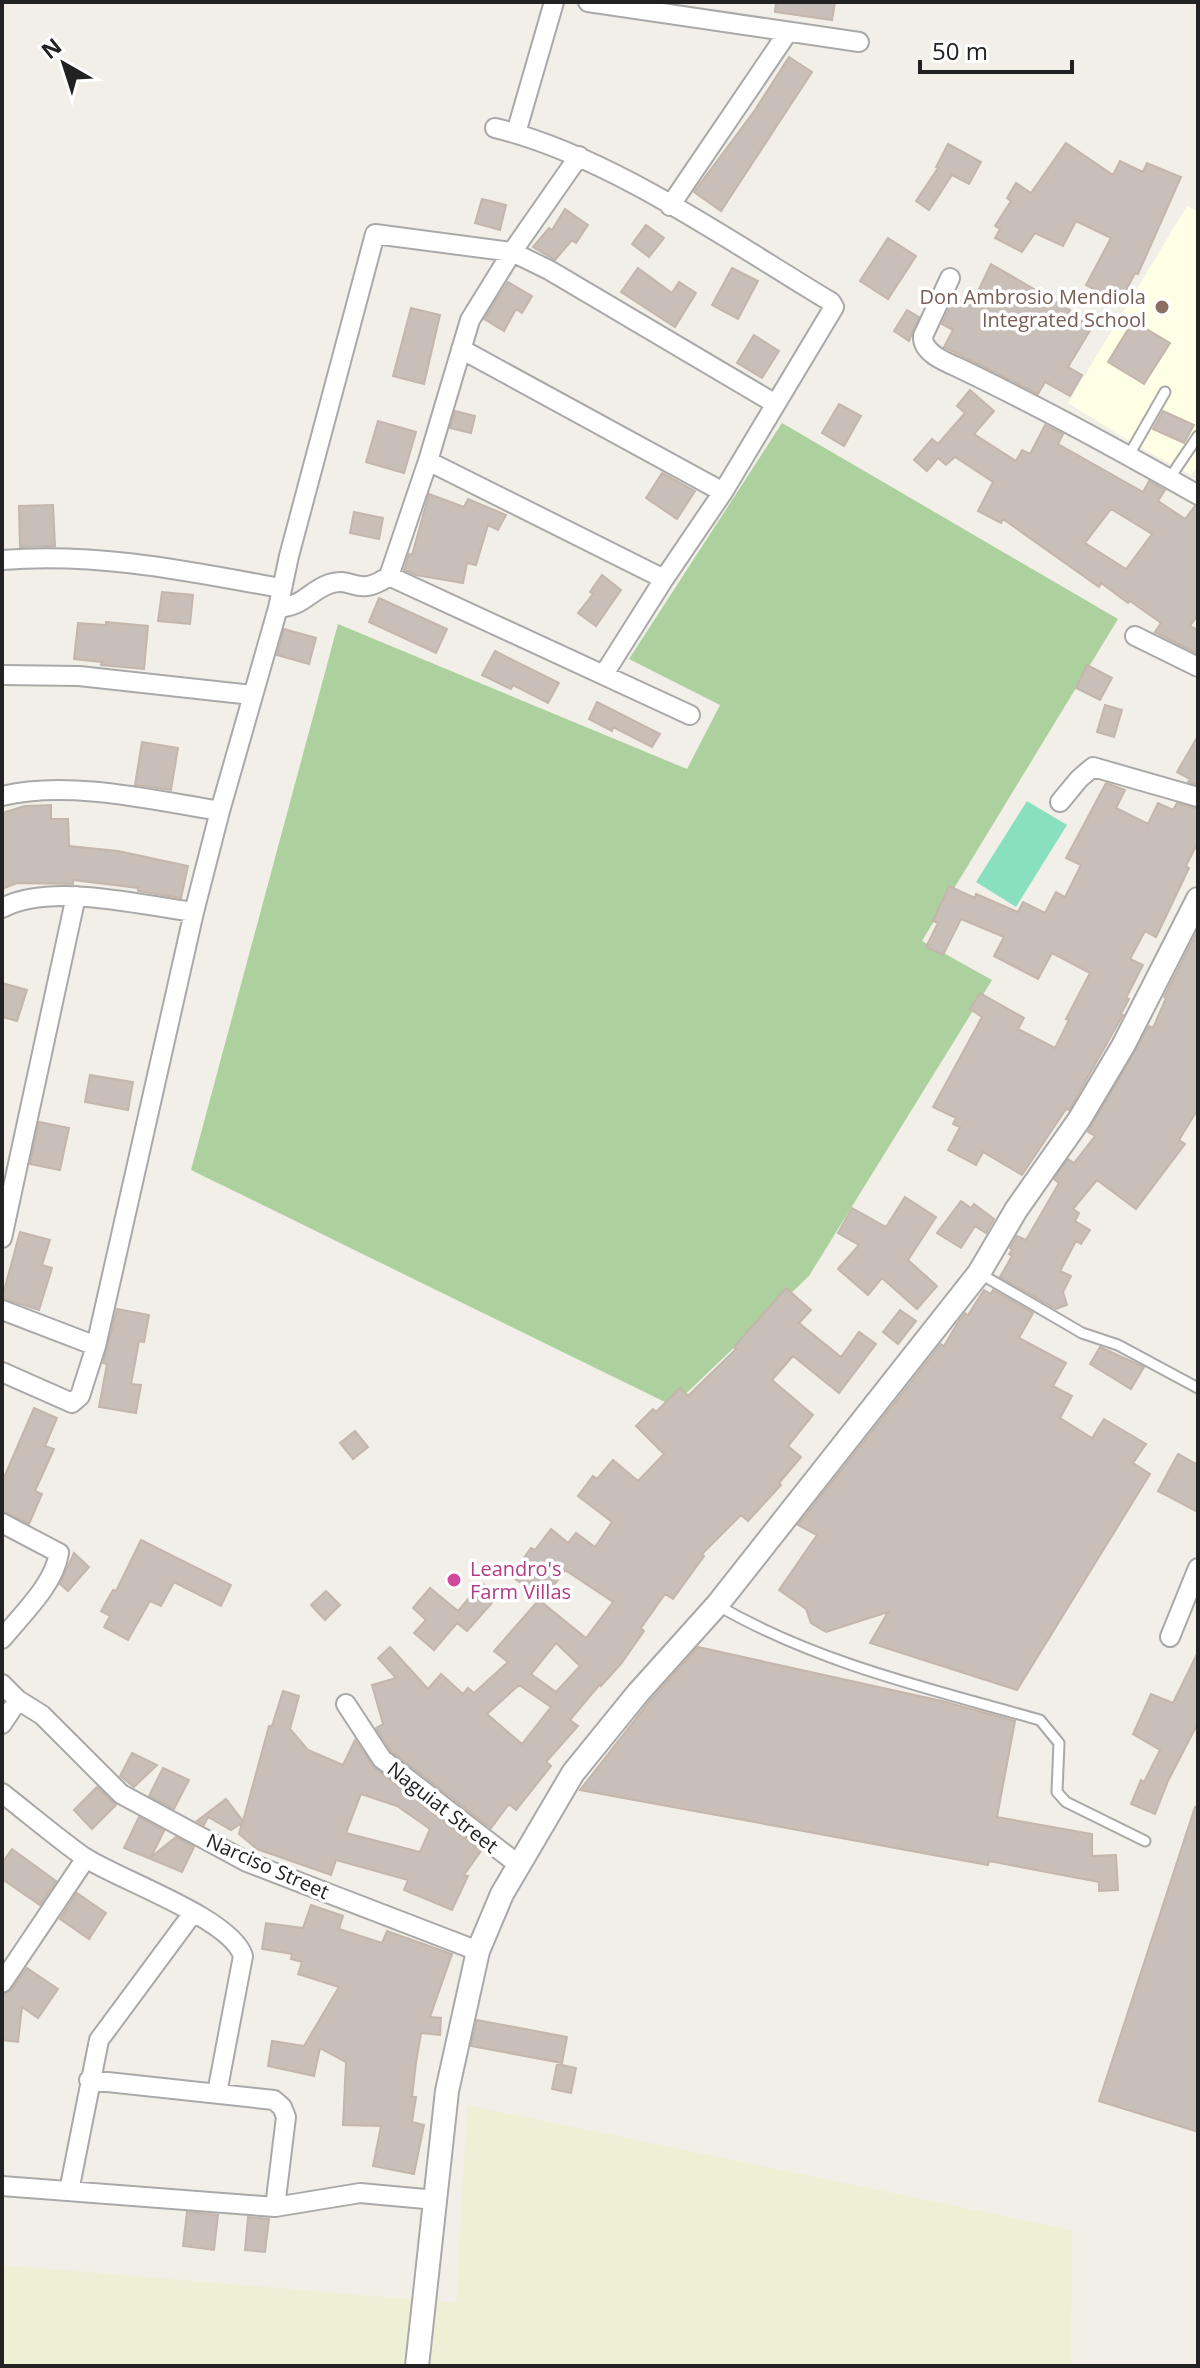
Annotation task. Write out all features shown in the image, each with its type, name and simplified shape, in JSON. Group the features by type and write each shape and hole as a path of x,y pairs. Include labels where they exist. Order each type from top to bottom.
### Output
{"street":[{"path":"516,133 554,2"},
{"path":"588,2 859,42"},
{"path":"670,206 788,32"},
{"path":"495,128 579,156 670,206 834,307 723,492 604,674"},
{"path":"278,608 293,607 327,584 374,586 389,576 428,461 470,320 512,252 579,156"},
{"path":"2,1372 72,1403 80,1396 96,1346 194,912 278,608 280,588 375,234 512,252 549,270 774,403"},
{"path":"950,278 923,336 927,349 950,364 1129,455 1198,495"},
{"path":"461,349 723,492"},
{"path":"428,461 664,579"},
{"path":"2,560 78,559 139,563 280,588"},
{"path":"389,576 690,715"},
{"path":"1135,636 1198,667"},
{"path":"2,675 79,676 252,695"},
{"path":"1060,802 1093,767 1198,797"},
{"path":"2,796 20,792 70,791 220,811"},
{"path":"2,908 39,896 76,896 194,912"},
{"path":"2,1238 76,896"},
{"path":"417,2366 447,2091 478,1951 502,1894 573,1773 638,1693 717,1605 979,1273 1016,1210 1079,1120 1123,1046 1198,899"},
{"path":"2,1310 96,1346"},
{"path":"2,1523 59,1553 57,1566 41,1591 2,1639"},
{"path":"1170,1637 1198,1568"},
{"name":"Narciso Street","path":"2,1684 18,1700 42,1715 121,1794 247,1862 478,1951"},
{"path":"2,1724 18,1700"},
{"name":"Naguiat Street","path":"346,1704 382,1759 519,1865"},
{"path":"2,1793 86,1858 193,1913 235,1940 243,1956 217,2093"},
{"path":"2,1983 86,1858"},
{"path":"69,2191 99,2040 193,1913"},
{"path":"89,2080 274,2100 282,2107 286,2117 275,2207"},
{"path":"2,2186 275,2207 360,2193 436,2200"}],"lane":[{"path":"1129,455 1165,392"},
{"path":"1169,479 1198,436"},
{"path":"979,1273 1082,1333 1118,1345 1198,1388"},
{"path":"717,1605 854,1668 1040,1720 1059,1743 1057,1792 1066,1802 1145,1841"}],"shaded area":[{"name":"Don Ambrosio Mendiola Integrated School","path":"1187,206 1198,211 1198,465 1191,475 1068,403"},
{"path":"467,2105 1072,2230 1071,2366 2,2366 2,2265 456,2303"}],"green space":[{"path":"782,423 1118,619 922,941 992,980 809,1276 673,1406 191,1170 338,624 687,769 720,705 629,659"},
{"path":"1027,801 1067,825 1016,907 976,882"}],"building":[{"path":"776,2 835,2 832,20 775,12"},
{"path":"789,57 812,72 721,211 694,192 755,110"},
{"path":"1066,143 1113,175 1120,161 1143,172 1147,163 1181,177 1138,274 1135,273 1120,302 1086,285 1111,238 1076,221 1063,246 1035,233 1022,252 995,238 1000,229 995,226 1011,201 1007,198 1016,183 1031,193"},
{"path":"948,144 981,162 969,184 952,175 929,210 916,201 938,168"},
{"path":"482,199 506,205 500,230 475,223"},
{"path":"565,209 588,225 576,243 572,240 555,260 533,247 549,228 552,230"},
{"path":"646,225 664,238 649,257 632,244"},
{"path":"888,238 916,256 888,299 860,281"},
{"path":"991,264 1070,310 1068,313 1092,327 1068,367 1082,375 1070,396 1045,382 1038,394 944,347 953,330 942,324 954,298 971,306"},
{"path":"638,268 672,293 679,282 696,293 675,327 621,292"},
{"path":"732,268 758,281 738,319 712,305"},
{"path":"508,282 532,296 522,313 516,309 504,331 484,319"},
{"path":"411,308 440,315 424,384 393,376"},
{"path":"907,310 919,317 909,341 894,331"},
{"path":"1133,321 1170,343 1144,384 1108,362"},
{"path":"754,335 779,351 762,378 737,363"},
{"path":"970,390 994,411 974,434 1016,461 1022,450 1030,454 1045,425 1063,434 1058,444 1143,492 1149,481 1165,490 1158,501 1185,519 1195,506 1198,507 1198,615 1190,626 1198,630 1198,654 1155,632 1161,623 1130,601 1128,603 1101,583 1099,587 1003,519 1001,523 978,511 993,482 955,457 946,465 938,458 927,471 914,460 932,439 938,444 965,413 957,406","holes":["1111,509 1152,534 1126,569 1085,543"]},
{"path":"839,404 861,416 844,446 822,433"},
{"path":"455,411 475,416 471,433 450,428"},
{"path":"1163,411 1194,425 1184,443 1153,429"},
{"path":"378,421 416,432 404,473 366,462"},
{"path":"662,473 695,491 677,519 646,498"},
{"path":"429,494 464,507 468,499 506,515 498,530 488,525 476,565 467,563 463,583 404,570 409,554 412,555"},
{"path":"53,505 55,546 20,547 19,506"},
{"path":"354,512 383,518 379,539 350,533"},
{"path":"602,575 621,590 596,626 578,613 593,594 590,592"},
{"path":"162,592 193,595 190,624 158,621"},
{"path":"379,598 447,629 436,653 369,622"},
{"path":"106,622 148,626 144,669 74,659 78,623 106,625"},
{"path":"284,629 316,638 309,664 277,655"},
{"path":"495,651 559,683 548,703 513,685 511,689 482,675"},
{"path":"1087,665 1112,678 1100,700 1076,688"},
{"path":"597,702 660,734 652,747 613,727 612,731 589,719"},
{"path":"1105,705 1122,710 1114,737 1097,732"},
{"path":"1198,736 1198,785 1188,782 1190,779 1177,772"},
{"path":"142,742 178,748 171,790 135,785"},
{"path":"1106,783 1125,790 1116,808 1148,824 1158,803 1173,810 1177,803 1198,809 1198,842 1156,937 1145,931 1130,959 1143,965 1126,998 1129,999 1123,1015 1069,1110 1066,1109 1022,1175 983,1152 976,1165 948,1150 960,1127 953,1124 956,1118 933,1107 982,1017 970,1009 980,993 1024,1018 1018,1029 1055,1048 1090,973 1052,953 1038,979 994,956 1004,937 961,919 943,955 926,947 938,923 933,921 949,886 1018,912 1023,902 1045,913 1056,892 1065,897 1081,865 1066,858"},
{"path":"51,805 51,819 68,819 69,846 118,851 188,866 181,898 138,891 138,888 73,880 73,884 17,883 2,889 2,813 25,806"},
{"path":"1198,930 1198,1109 1179,1140 1185,1144 1136,1209 1097,1180 1073,1209 1079,1213 1075,1221 1090,1230 1081,1244 1076,1241 1060,1271 1071,1276 1063,1292 1067,1305 1056,1309 1000,1277 1012,1256 1009,1254 1010,1248 1017,1236 1026,1240 1059,1183 1054,1179 1068,1159 1074,1163 1095,1136 1088,1132 1149,1026 1153,1028 1164,997"},
{"path":"2,983 27,990 17,1021 2,1017"},
{"path":"90,1075 133,1082 128,1110 85,1102"},
{"path":"39,1122 69,1128 60,1170 30,1164"},
{"path":"905,1197 936,1217 908,1260 937,1286 917,1309 882,1278 868,1295 838,1269 859,1245 838,1233 852,1208 886,1227"},
{"path":"961,1201 971,1208 974,1204 994,1219 986,1233 975,1226 961,1248 937,1233"},
{"path":"20,1232 50,1240 42,1265 52,1268 39,1310 2,1298"},
{"path":"786,1288 811,1310 799,1323 841,1357 859,1332 876,1344 839,1393 793,1356 772,1380 813,1415 788,1446 801,1457 779,1483 781,1485 748,1521 741,1515 702,1554 704,1556 673,1599 665,1594 621,1664 570,1720 578,1726 546,1762 551,1766 516,1810 509,1804 491,1828 391,1751 376,1728 383,1724 372,1685 396,1678 378,1658 390,1647 428,1689 441,1674 463,1694 468,1688 474,1693 508,1662 494,1651 539,1600 586,1638 613,1602 565,1570 544,1599 511,1576 531,1548 535,1550 551,1529 568,1543 576,1533 595,1547 612,1522 578,1496 593,1476 597,1479 613,1460 638,1481 664,1454 636,1426 653,1409 656,1412 680,1388 688,1396 736,1349 734,1347","holes":["556,1643 580,1666 556,1692 531,1674","519,1685 551,1707 522,1744 487,1714"]},
{"path":"984,1290 991,1294 993,1290 1033,1313 1019,1338 1066,1363 1053,1386 1072,1396 1060,1418 1092,1438 1104,1419 1146,1444 1133,1463 1150,1474 1017,1690 870,1643 888,1612 826,1632 811,1623 806,1609 779,1590 817,1535 798,1525 941,1344 944,1346"},
{"path":"117,1309 149,1315 144,1342 139,1341 131,1384 141,1385 136,1413 99,1407 107,1364 103,1363"},
{"path":"900,1310 916,1321 898,1344 883,1332"},
{"path":"1100,1347 1144,1367 1131,1389 1090,1364"},
{"path":"34,1408 57,1418 45,1446 54,1449 35,1491 42,1494 29,1524 2,1511 2,1482"},
{"path":"355,1431 368,1447 353,1459 340,1443"},
{"path":"1178,1454 1198,1465 1198,1512 1158,1491"},
{"path":"141,1540 231,1585 221,1606 174,1582 161,1606 150,1601 128,1640 104,1627 110,1616 101,1611 113,1590 116,1591"},
{"path":"74,1553 89,1567 68,1591 60,1584"},
{"path":"482,1583 498,1596 467,1631 457,1623 434,1650 414,1633 426,1620 413,1608 430,1588 458,1611"},
{"path":"326,1591 340,1605 325,1620 311,1605"},
{"path":"698,1647 942,1701 1015,1721 997,1817 1092,1834 1092,1856 1116,1855 1118,1890 1099,1891 1099,1882 989,1861 988,1865 580,1790 649,1702"},
{"path":"1198,1652 1198,1723 1155,1814 1131,1804 1141,1780 1144,1782 1160,1750 1133,1734 1151,1694 1173,1703"},
{"path":"283,1691 299,1696 290,1729 308,1750 343,1765 355,1740 375,1768 481,1851 464,1875 468,1876 452,1910 404,1890 408,1880 336,1860 331,1875 257,1849 239,1834 242,1823 231,1830 208,1817 204,1825 197,1821 226,1799 243,1821 269,1726 272,1726","holes":["361,1794 397,1806 430,1829 420,1852 346,1833"]},
{"path":"132,1753 157,1765 134,1787 120,1776"},
{"path":"163,1768 189,1780 174,1809 149,1796"},
{"path":"97,1787 116,1805 92,1829 74,1810"},
{"path":"1195,1807 1198,1808 1198,2132 1099,2101"},
{"path":"139,1817 164,1831 151,1857 176,1837 194,1847 182,1872 124,1848"},
{"path":"12,1849 56,1881 40,1905 2,1879 2,1863"},
{"path":"77,1893 106,1913 89,1939 60,1919"},
{"path":"311,1905 343,1916 339,1929 382,1943 387,1931 452,1954 430,2017 441,2018 440,2035 421,2033 412,2097 416,2097 412,2122 424,2125 414,2174 373,2166 381,2126 343,2125 346,2062 320,2048 314,2076 268,2066 272,2041 304,2046 339,1987 298,1974 302,1962 291,1959 292,1954 262,1949 266,1923 303,1928"},
{"path":"27,1968 58,1989 38,2018 22,2007 18,2042 2,2040 2,1995 11,1990"},
{"path":"477,2020 567,2037 562,2063 471,2046"},
{"path":"557,2064 576,2068 571,2093 552,2089"},
{"path":"187,2212 218,2215 214,2250 183,2246"},
{"path":"248,2217 269,2219 265,2252 245,2250"}],"place":[{"name":"Don Ambrosio Mendiola Integrated School","path":"1162,307"},
{"name":"Leandro's Farm Villas","path":"454,1580"}]}
